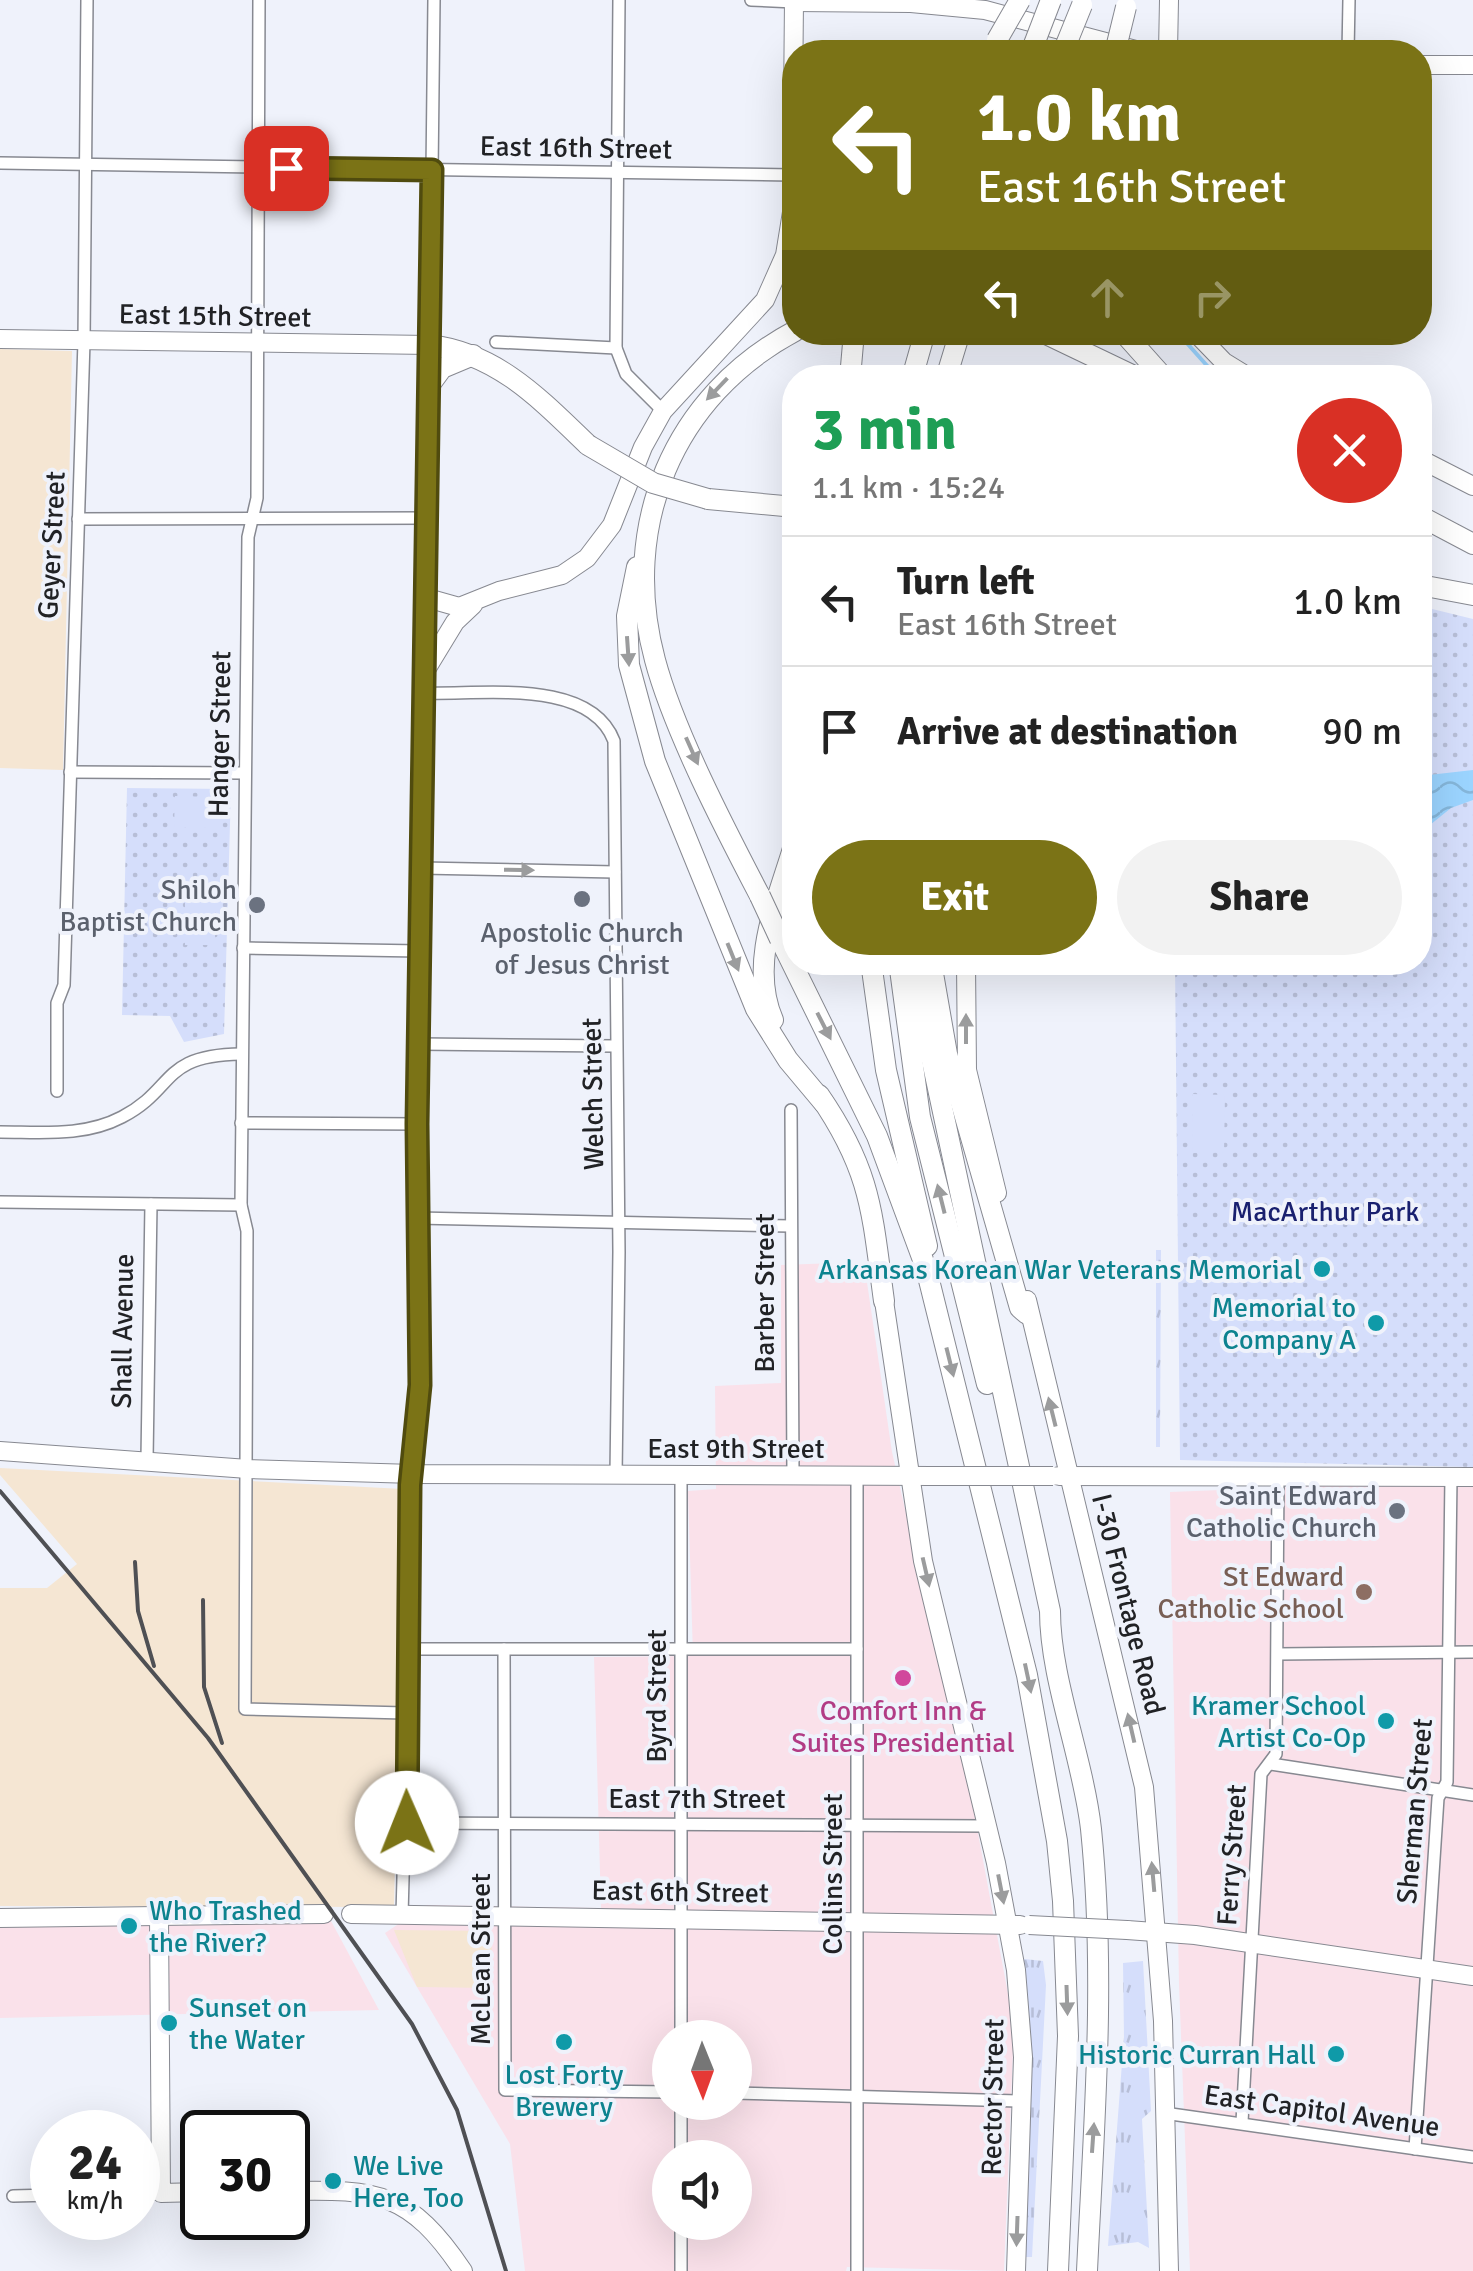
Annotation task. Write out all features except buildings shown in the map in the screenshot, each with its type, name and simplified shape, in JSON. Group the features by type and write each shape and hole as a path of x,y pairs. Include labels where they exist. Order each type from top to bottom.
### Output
{"highway":[{"path":"997,40 1020,0"},
{"path":"1036,40 1051,0"},
{"path":"1068,40 1084,2"},
{"path":"1117,40 1127,3"},
{"path":"782,339 744,363 689,422 661,475 644,557 648,628 660,679 782,942"},
{"path":"430,345 472,354 512,376 588,445 653,483 708,499 782,506"},
{"path":"1069,345 1111,365"},
{"path":"1135,345 1152,365"},
{"path":"431,383 442,368 472,354"},
{"path":"752,504 782,499"},
{"path":"1432,522 1473,544"},
{"path":"644,557 633,573 628,616 629,664 639,712 756,1009 788,1060 824,1103"},
{"path":"1432,586 1473,595"},
{"path":"782,888 768,937 764,991 776,1028 854,1150 866,1182 884,1302"},
{"path":"798,975 878,1136 926,1268 1016,1626 1057,1841 1068,2036 1060,2238 1050,2270"},
{"path":"873,975 886,1070 927,1243 926,1268"},
{"path":"901,975 920,1117 1040,1614 1050,1633"},
{"path":"918,975 939,1099 1050,1611 1050,1633 1078,1748 1090,1822 1101,1954 1088,2271"},
{"path":"933,975 947,1054 1020,1308 1027,1314"}],"main road":[{"path":"1168,40 1169,0"},
{"path":"794,40 794,1 988,5 1103,40"},
{"path":"1432,65 1473,65"},
{"path":"427,598 452,607 481,599 562,574 595,550 612,525 643,446 663,410 699,368 746,324 771,289 782,257"},
{"name":"East 15th Street","path":"0,339 430,345"},
{"path":"414,1474 420,1385 417,1124 430,345"},
{"path":"1208,345 1229,365"},
{"path":"1432,465 1473,486"},
{"path":"426,668 455,622 481,599"},
{"path":"427,619 455,622"},
{"name":"I-30 Frontage Road","path":"966,975 968,1070 1027,1314 1061,1476 1144,1787 1158,1931 1169,2271"},
{"path":"884,1302 923,1561 1009,1925"},
{"name":"East 9th Street","path":"0,1451 248,1469 414,1474 1473,1477"},
{"path":"0,1918 324,1914"},
{"name":"East 6th Street","path":"351,1914 856,1920 1158,1931"},
{"path":"159,1918 160,2110"},
{"name":"Rector Street","path":"1009,1925 1022,2016 1016,2271"},
{"path":"1158,1931 1473,1976"},
{"path":"1160,1980 1170,1951 1204,1936"},
{"path":"310,2192 375,2193 413,2212 440,2237 462,2271"},
{"path":"160,2193 180,2193"}],"street":[{"name":"Geyer Street","path":"56,1091 84,341 87,0"},
{"name":"Hanger Street","path":"259,0 257,498 249,518 241,1054 240,1205 248,1231 244,1386 248,1469 246,1709 405,1712"},
{"path":"430,345 434,0"},
{"path":"619,0 616,348 626,374 663,410"},
{"path":"751,0 794,1"},
{"path":"1348,40 1349,0"},
{"name":"East 16th Street","path":"0,163 782,175"},
{"path":"496,342 616,348"},
{"path":"78,519 428,518"},
{"name":"Welch Street","path":"426,694 566,698 600,717 613,736 619,1222 616,1475"},
{"path":"70,772 244,773"},
{"path":"422,868 615,872"},
{"path":"243,948 420,951"},
{"path":"420,1044 615,1046"},
{"path":"0,1132 76,1132 105,1125 133,1110 162,1080 197,1058 241,1054"},
{"name":"Barber Street","path":"791,1110 794,1474"},
{"path":"242,1124 417,1124"},
{"path":"0,1202 240,1205"},
{"name":"Shall Avenue","path":"148,1459 152,1204"},
{"path":"418,1218 791,1226"},
{"path":"402,1915 407,1823 410,1485 414,1474"},
{"name":"Byrd Street","path":"681,1475 681,2020"},
{"name":"Collins Street","path":"857,1476 858,2271"},
{"name":"Ferry Street","path":"1242,2122 1261,1774 1276,1754 1278,1476"},
{"name":"Sherman Street","path":"1415,2148 1426,1970 1442,1791 1447,1782 1451,1477"},
{"path":"409,1649 857,1649"},
{"name":"McLean Street","path":"504,1649 505,2090 652,2092"},
{"path":"1278,1654 1473,1652"},
{"path":"1272,1764 1473,1796"},
{"name":"East 7th Street","path":"407,1823 986,1826"},
{"path":"752,2093 1022,2100"},
{"name":"East Capitol Avenue","path":"1164,2113 1473,2157"},
{"path":"13,2196 30,2196"},
{"path":"681,2240 681,2271"}],"shaded area":[{"path":"0,349 72,351 63,770 0,768"},
{"path":"864,1262 892,1452 974,1812 1014,2026 1004,2271 847,2267 846,2271 525,2271 510,2144 385,1933 427,1905 601,1908 594,1657 693,1656 688,1491 716,1489 715,1386 781,1383 781,1265"},
{"path":"0,1468 403,1489 394,1907 0,1906 0,1588 47,1588 77,1564 0,1475"},
{"path":"1473,1480 1473,2271 1190,2271 1179,1983 1170,1492"},
{"path":"331,1921 379,2010 0,2018 0,1925"},
{"path":"394,1930 492,1931 491,1988 417,1987"}],"green space":[{"name":"MacArthur Park","path":"1432,609 1473,619 1473,1467 1180,1460 1175,975 1432,975"},
{"path":"127,788 231,789 224,1034 184,1042 170,1016 122,1015"},
{"path":"175,796 218,797 217,828 174,827"},
{"path":"185,889 215,889 215,945 185,945"},
{"path":"1193,1094 1225,1095 1224,1152 1192,1153"},
{"path":"1156,1250 1161,1250 1160,1447 1156,1447"},
{"path":"1024,1959 1043,1961 1046,1985 1032,2257 1024,2257 1032,2079"},
{"path":"1143,1961 1151,2111 1142,2119 1149,2248 1138,2242 1108,2246 1124,2037 1123,1963"}],"water":[{"path":"1473,770 1473,800 1451,808 1432,823 1432,775"}],"waterway":[{"path":"1189,345 1206,365"}],"railway":[{"path":"0,1491 208,1738 412,2024 457,2110 506,2271"},
{"path":"135,1562 138,1611 154,1666"},
{"path":"203,1600 204,1687 222,1743"}],"place":[{"name":"Apostolic Church of Jesus Christ","path":"582,899"},
{"name":"Shiloh Baptist Church","path":"257,905"},
{"name":"Arkansas Korean War Veterans Memorial","path":"1322,1269"},
{"name":"Memorial to Company A","path":"1376,1323"},
{"name":"Saint Edward Catholic Church","path":"1397,1511"},
{"name":"St Edward Catholic School","path":"1364,1592"},
{"name":"Comfort Inn & Suites Presidential","path":"903,1678"},
{"name":"Kramer School Artist Co-Op","path":"1386,1721"},
{"name":"Who Trashed the River?","path":"129,1926"},
{"name":"Sunset on the Water","path":"169,2023"},
{"name":"Lost Forty Brewery","path":"564,2042"},
{"name":"Historic Curran Hall","path":"1336,2054"},
{"name":"We Live Here, Too","path":"333,2181"}],"route":[{"path":"286,168 432,170 417,1124 420,1385 410,1485 407,1823"}]}
